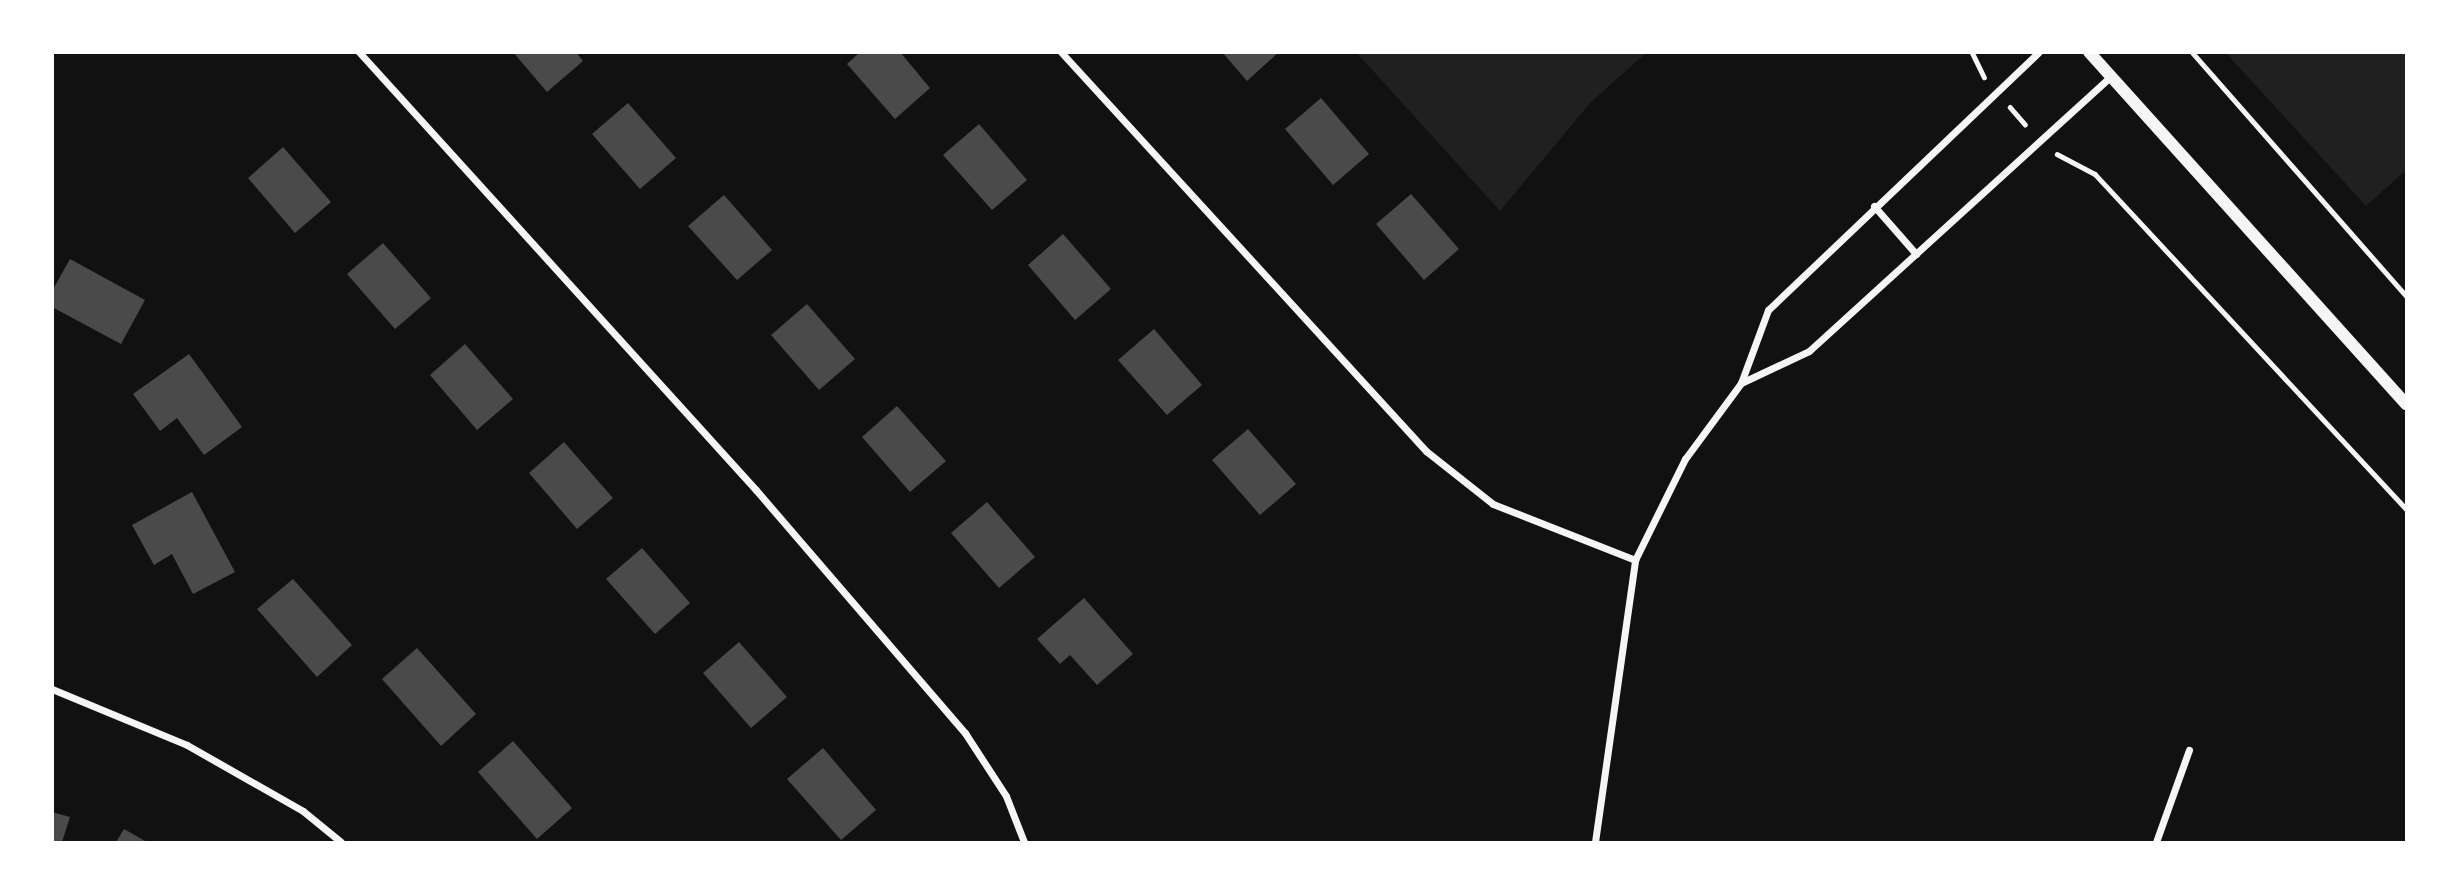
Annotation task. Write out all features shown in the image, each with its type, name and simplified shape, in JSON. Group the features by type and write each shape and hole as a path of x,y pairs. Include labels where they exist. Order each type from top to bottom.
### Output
{"street":[{"path":"359,52 756,490 965,733 1006,796 1024,842"},
{"path":"1061,52 1426,451 1493,504 1635,559"},
{"path":"1595,842 1635,559 1685,459 1741,383 1768,310 1874,206 2039,52"},
{"path":"2089,52 2406,404"},
{"path":"1741,383 1809,351 2111,76"},
{"path":"1874,206 1916,254"},
{"path":"52,689 187,745 303,811 341,842"},
{"path":"2156,842 2189,750"}],"path":[{"path":"1972,52 1996,92 2040,140 2064,160 2095,174 2406,509"},
{"path":"2192,52 2406,296"}],"shaded area":[{"path":"1357,53 1646,53 1591,102 1500,211"},
{"path":"2226,53 2406,53 2406,170 2366,206"}],"building":[{"path":"513,52 576,52 583,61 547,92"},
{"path":"860,52 900,52 930,88 895,119 847,64"},
{"path":"1222,52 1279,52 1247,81"},
{"path":"1321,98 1369,154 1333,185 1285,129"},
{"path":"628,103 676,158 640,189 592,134"},
{"path":"979,124 1027,180 992,210 943,155"},
{"path":"283,147 331,202 295,233 248,178"},
{"path":"1411,194 1459,249 1424,280 1376,224"},
{"path":"724,195 772,250 737,280 688,226"},
{"path":"1063,234 1111,289 1075,320 1028,265"},
{"path":"383,243 431,298 395,329 347,274"},
{"path":"70,259 145,300 121,344 52,307 52,291"},
{"path":"807,304 855,359 819,390 771,335"},
{"path":"1154,329 1202,385 1167,415 1118,360"},
{"path":"465,344 513,399 477,430 430,375"},
{"path":"189,354 242,427 204,455 177,418 160,431 133,394"},
{"path":"897,406 946,461 910,492 862,437"},
{"path":"1248,429 1296,484 1260,515 1212,460"},
{"path":"564,442 613,498 577,529 529,473"},
{"path":"192,492 235,572 193,594 172,554 154,565 132,525"},
{"path":"987,502 1035,557 999,588 951,533"},
{"path":"642,548 690,603 655,634 606,579"},
{"path":"293,579 352,645 317,677 257,609"},
{"path":"1084,598 1133,654 1097,685 1070,655 1060,664 1037,639"},
{"path":"739,642 787,697 751,728 703,673"},
{"path":"417,648 476,714 441,746 382,679"},
{"path":"513,741 572,808 537,839 478,772"},
{"path":"823,748 876,810 841,840 787,779"},
{"path":"52,812 70,817 62,842 52,842"},
{"path":"124,829 147,842 116,842"}]}
